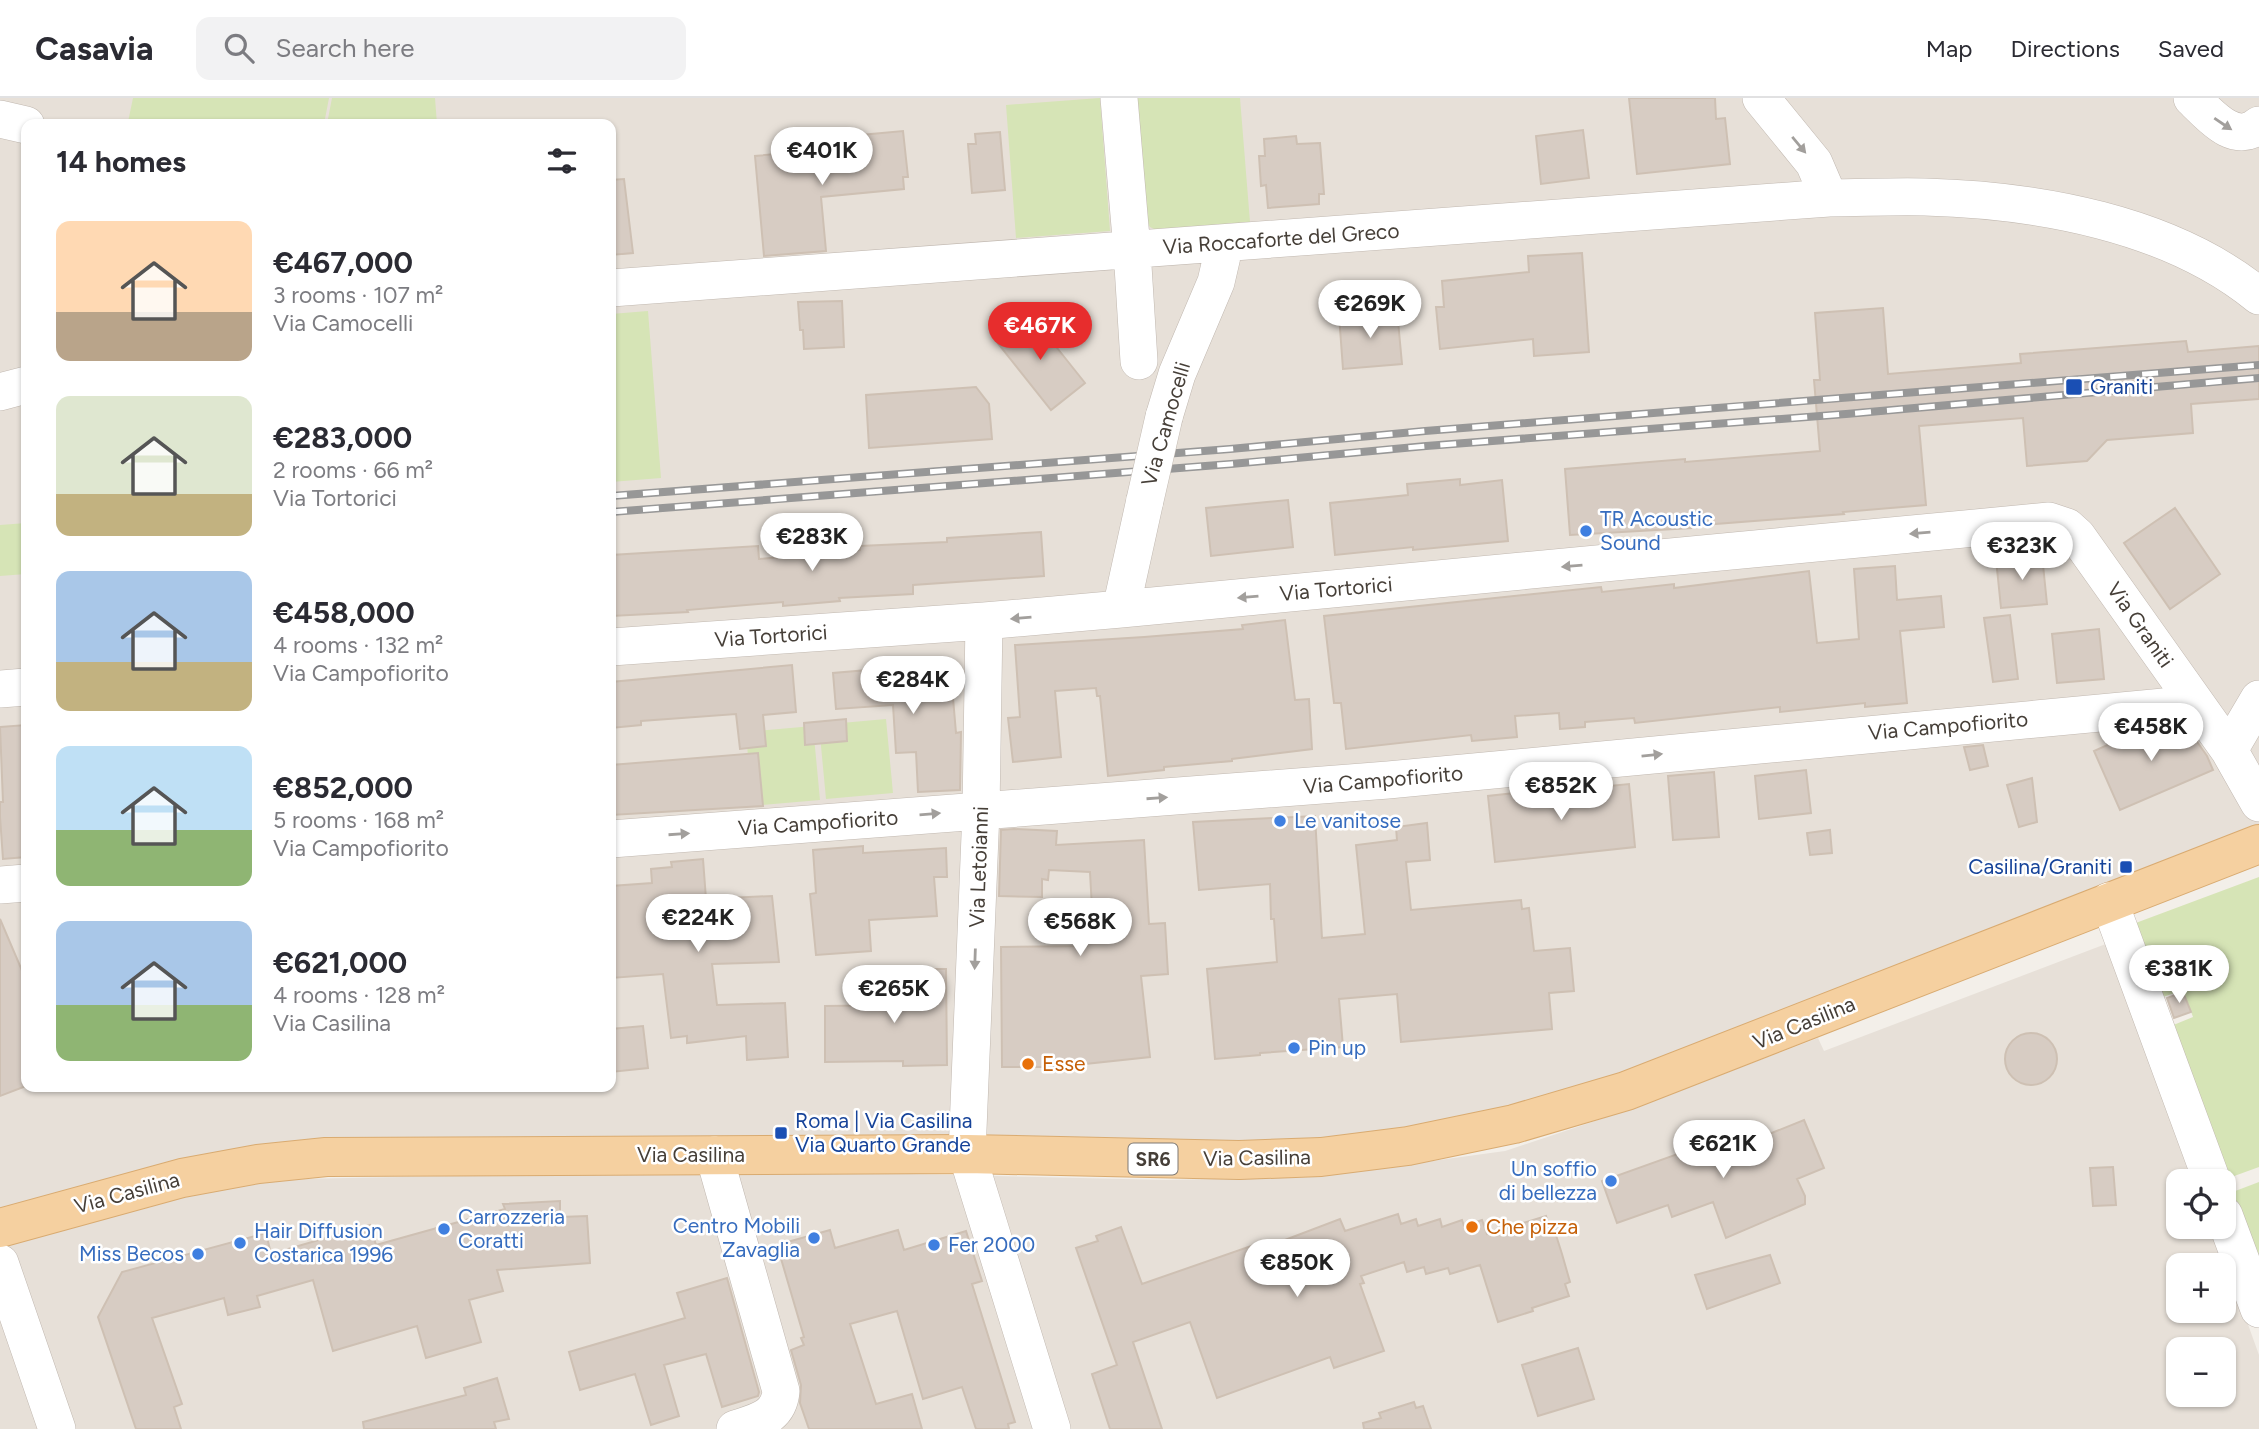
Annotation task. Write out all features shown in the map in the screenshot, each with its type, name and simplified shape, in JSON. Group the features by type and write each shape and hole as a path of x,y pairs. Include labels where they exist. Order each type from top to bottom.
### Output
{"main road":[{"name":"Via Casilina","path":"0,1228 150,1185 280,1161 372,1156 967,1154 1218,1160 1297,1158 1408,1146 1492,1130 1588,1104 1667,1076 2259,844"}],"street":[{"name":"Via Camocelli","path":"1119,98 1139,361"},
{"path":"1761,98 1814,163 1829,198"},
{"path":"2192,98 2219,123 2232,130 2246,132 2259,125"},
{"path":"0,119 21,124"},
{"name":"Via Roccaforte del Greco","path":"616,288 1829,198 1942,198 2038,208 2090,218 2137,232 2176,247 2220,269 2259,296"},
{"name":"Via Camocelli","path":"1121,609 1164,417 1177,374 1214,290 1225,243"},
{"path":"0,392 21,386"},
{"name":"Via Tortorici","path":"616,647 984,621 2044,521 2061,523"},
{"name":"Via Graniti","path":"2061,523 2077,536 2229,750 2259,803"},
{"name":"Via Letoianni","path":"984,621 981,811 967,1154 1052,1429"},
{"path":"0,689 21,687"},
{"path":"2229,750 2259,699"},
{"name":"Via Campofiorito","path":"616,839 1399,779 2196,704"},
{"path":"0,885 21,883"},
{"path":"2109,901 2208,1169"},
{"path":"714,1155 781,1391 779,1405 774,1412 760,1421 735,1429"},
{"path":"2233,1239 2259,1309"},
{"path":"0,1264 57,1429"}],"shaded area":[{"path":"0,98 2259,98 2259,844 1451,1138 305,1159 0,1228"},
{"path":"2111,942 2193,1169 2166,1169 2166,1239 2217,1239 2222,1253 2166,1253 2166,1323 2236,1323 2236,1291 2259,1355 2259,1429 0,1429 0,1248 216,1188 293,1179 610,1173 866,1173 1166,1180 1315,1177 1505,1151 1631,1109 1818,1038 1824,1051"}],"green space":[{"path":"133,98 329,98 325,119 129,119"},
{"path":"332,98 435,98 437,119 328,119"},
{"path":"1100,98 1110,231 1016,238 1006,105"},
{"path":"1136,98 1240,98 1250,222 1156,230 1150,227 1146,222"},
{"path":"648,311 661,478 616,482 616,314"},
{"path":"21,523 21,574 0,576 0,525"},
{"path":"886,719 893,793 826,799 819,725"},
{"path":"813,726 820,800 752,806 746,732"},
{"path":"2259,877 2259,1167 2236,1175 2236,1169 2222,1169 2171,1026 2193,1017 2183,990 2160,998 2133,924"},
{"path":"2259,1182 2259,1273 2236,1210 2236,1191"}],"building":[{"path":"1629,98 1715,98 1716,119 1725,118 1730,164 1637,174"},
{"path":"1583,130 1589,178 1541,184 1536,136"},
{"path":"903,131 908,177 903,177 904,189 821,197 826,251 764,256 755,156 851,147 850,136"},
{"path":"1000,132 1005,190 972,193 968,144 976,144 975,134"},
{"path":"1296,136 1297,144 1320,143 1324,194 1319,194 1319,204 1268,208 1266,185 1261,186 1259,156 1265,156 1264,139"},
{"path":"624,179 633,253 616,255 616,180"},
{"path":"1582,253 1589,352 1534,356 1533,339 1440,349 1436,307 1444,307 1442,281 1529,272 1528,256"},
{"path":"842,301 844,347 804,349 798,302"},
{"path":"1883,308 1888,374 2021,363 2020,354 2186,341 2188,352 2259,346 2259,399 2191,404 2193,433 2107,440 2087,461 2027,466 2023,418 1919,426 1926,505 1690,526 1691,528 1570,535 1565,469 1820,451 1814,380 1820,380 1815,313"},
{"path":"1397,310 1402,364 1343,369 1339,315"},
{"path":"1030,314 1085,383 1051,410 996,341"},
{"path":"976,387 989,404 992,439 869,448 866,395"},
{"path":"1460,479 1460,485 1502,480 1508,541 1335,555 1330,503 1408,495 1407,484"},
{"path":"1288,500 1293,547 1211,556 1206,508"},
{"path":"2175,508 2220,574 2170,609 2124,543"},
{"path":"1041,532 1044,576 913,585 913,594 839,598 840,601 783,606 783,602 687,610 688,612 616,616 616,555 758,546 759,559 860,550 860,546 947,542 947,538"},
{"path":"2042,555 2047,604 2001,608 1996,559"},
{"path":"1895,566 1897,600 1941,596 1944,627 1900,631 1907,703 1865,707 1865,703 1780,712 1780,707 1635,723 1634,718 1585,722 1585,727 1560,729 1559,713 1515,716 1517,737 1472,741 1471,735 1346,749 1341,703 1334,703 1324,616 1601,587 1602,592 1674,584 1674,588 1809,571 1817,643 1859,639 1854,569"},
{"path":"2010,615 2018,679 1993,682 1984,618"},
{"path":"1285,620 1295,700 1309,699 1312,749 1108,776 1100,696 1097,696 1096,688 1055,691 1061,757 1013,762 1008,718 1020,717 1015,645 1243,629 1242,625"},
{"path":"2099,629 2104,679 2057,683 2052,634"},
{"path":"950,663 956,733 961,732 960,790 918,792 916,752 896,753 893,705 836,709 833,673"},
{"path":"792,665 796,712 763,715 766,746 740,749 736,714 641,721 641,725 616,728 616,682"},
{"path":"846,719 847,741 805,745 804,723"},
{"path":"21,725 21,857 3,859 0,727"},
{"path":"2186,726 2207,756 2213,770 2120,810 2094,751 2141,730"},
{"path":"1983,745 1988,766 1970,770 1964,747"},
{"path":"758,753 763,806 616,815 616,765"},
{"path":"1806,770 1811,813 1759,819 1755,776"},
{"path":"1714,772 1719,837 1673,840 1668,776"},
{"path":"2032,778 2037,822 2019,827 2007,785"},
{"path":"1629,784 1635,847 1495,862 1488,796"},
{"path":"1315,816 1322,938 1365,934 1356,845 1397,840 1396,827 1427,823 1430,860 1406,862 1411,910 1521,900 1522,909 1529,908 1534,951 1570,948 1574,991 1549,993 1552,1029 1401,1042 1397,994 1339,999 1343,1047 1215,1059 1207,969 1277,962 1274,919 1271,919 1270,884 1199,890 1193,822"},
{"path":"1001,830 1057,831 1056,845 1144,840 1149,924 1165,923 1168,974 1141,976 1150,1057 1057,1067 1002,1067 1001,947 1087,946 1086,928 1093,927 1090,872 1049,870 1048,880 1042,879 1042,897 999,896"},
{"path":"1830,830 1832,853 1810,855 1807,833"},
{"path":"863,846 863,853 946,848 947,877 934,877 937,916 869,920 871,951 816,955 810,894 816,893 813,850"},
{"path":"703,859 706,899 772,896 779,962 712,964 717,1005 785,1003 788,1057 747,1060 746,1036 687,1043 687,1036 671,1038 663,974 616,978 616,886 652,883 651,869 672,867 671,862"},
{"path":"0,919 21,968 21,1088 0,1096"},
{"path":"901,969 946,969 947,1065 903,1066 903,1061 825,1062 825,1006 902,1005"},
{"path":"2183,992 2191,1012 2174,1018 2167,998"},
{"path":"643,1026 648,1068 616,1071 616,1029"},
{"path":"2031,1033 2041,1035 2049,1041 2055,1049 2055,1069 2049,1077 2041,1083 2031,1085 2021,1083 2013,1077 2007,1069 2005,1059 2007,1049 2013,1041 2021,1035"},
{"path":"1804,1120 1824,1168 1797,1179 1805,1196 1805,1204 1726,1238 1713,1202 1672,1217 1668,1205 1617,1223 1602,1181 1728,1136 1732,1149"},
{"path":"2113,1167 2116,1205 2093,1206 2090,1168"},
{"path":"560,1201 560,1217 587,1216 590,1263 497,1270 503,1291 469,1300 481,1342 426,1358 417,1326 333,1351 313,1280 257,1296 260,1307 228,1315 224,1298 152,1318 182,1404 174,1407 181,1429 136,1429 98,1317 122,1272 266,1233 271,1254 370,1225 376,1245 505,1209 503,1204"},
{"path":"1398,1214 1401,1224 1416,1219 1418,1226 1440,1219 1442,1227 1462,1220 1464,1226 1482,1220 1487,1234 1546,1216 1550,1230 1554,1229 1562,1254 1570,1282 1565,1284 1569,1296 1498,1322 1480,1265 1450,1274 1448,1268 1426,1274 1424,1267 1407,1272 1404,1262 1361,1276 1364,1283 1360,1284 1384,1351 1334,1368 1330,1357 1217,1398 1190,1322 1133,1342 1162,1429 1110,1429 1092,1374 1117,1365 1076,1248 1098,1241 1096,1236 1121,1227 1142,1284 1254,1245 1256,1251 1340,1219 1345,1231"},
{"path":"830,1230 835,1248 898,1230 904,1250 966,1231 982,1281 972,1284 1015,1422 1008,1424 1009,1429 976,1429 962,1387 923,1399 897,1311 850,1324 876,1404 912,1394 922,1429 809,1429 800,1403 801,1385 791,1350 804,1345 801,1338 804,1337 777,1245"},
{"path":"1770,1255 1780,1283 1707,1309 1695,1275"},
{"path":"727,1278 758,1396 722,1407 706,1354 664,1365 679,1416 651,1425 635,1374 580,1390 569,1352 685,1318 677,1293"},
{"path":"1578,1348 1594,1399 1538,1416 1522,1365"},
{"path":"497,1378 509,1419 494,1422 496,1429 364,1429 363,1422 466,1395 464,1388"},
{"path":"1414,1402 1416,1408 1423,1406 1431,1429 1364,1429 1363,1423 1381,1418 1379,1413"}],"railway":[{"path":"616,496 1230,449 2259,365"},
{"path":"616,512 1846,414 2259,378"}],"place":[{"name":"Graniti","path":"2074,387"},
{"name":"TR Acoustic Sound","path":"1586,531"},
{"name":"Le vanitose","path":"1280,821"},
{"name":"Casilina/Graniti","path":"2126,867"},
{"name":"Pin up","path":"1294,1048"},
{"name":"Esse","path":"1028,1064"},
{"name":"Roma | Via Casilina Via Quarto Grande","path":"781,1133"},
{"name":"Un soffio di bellezza","path":"1611,1181"},
{"name":"Che pizza","path":"1472,1227"},
{"name":"Carrozzeria Coratti","path":"444,1229"},
{"name":"Centro Mobili Zavaglia","path":"814,1238"},
{"name":"Hair Diffusion Costarica 1996","path":"240,1243"},
{"name":"Fer 2000","path":"934,1245"},
{"name":"Miss Becos","path":"198,1254"}]}
